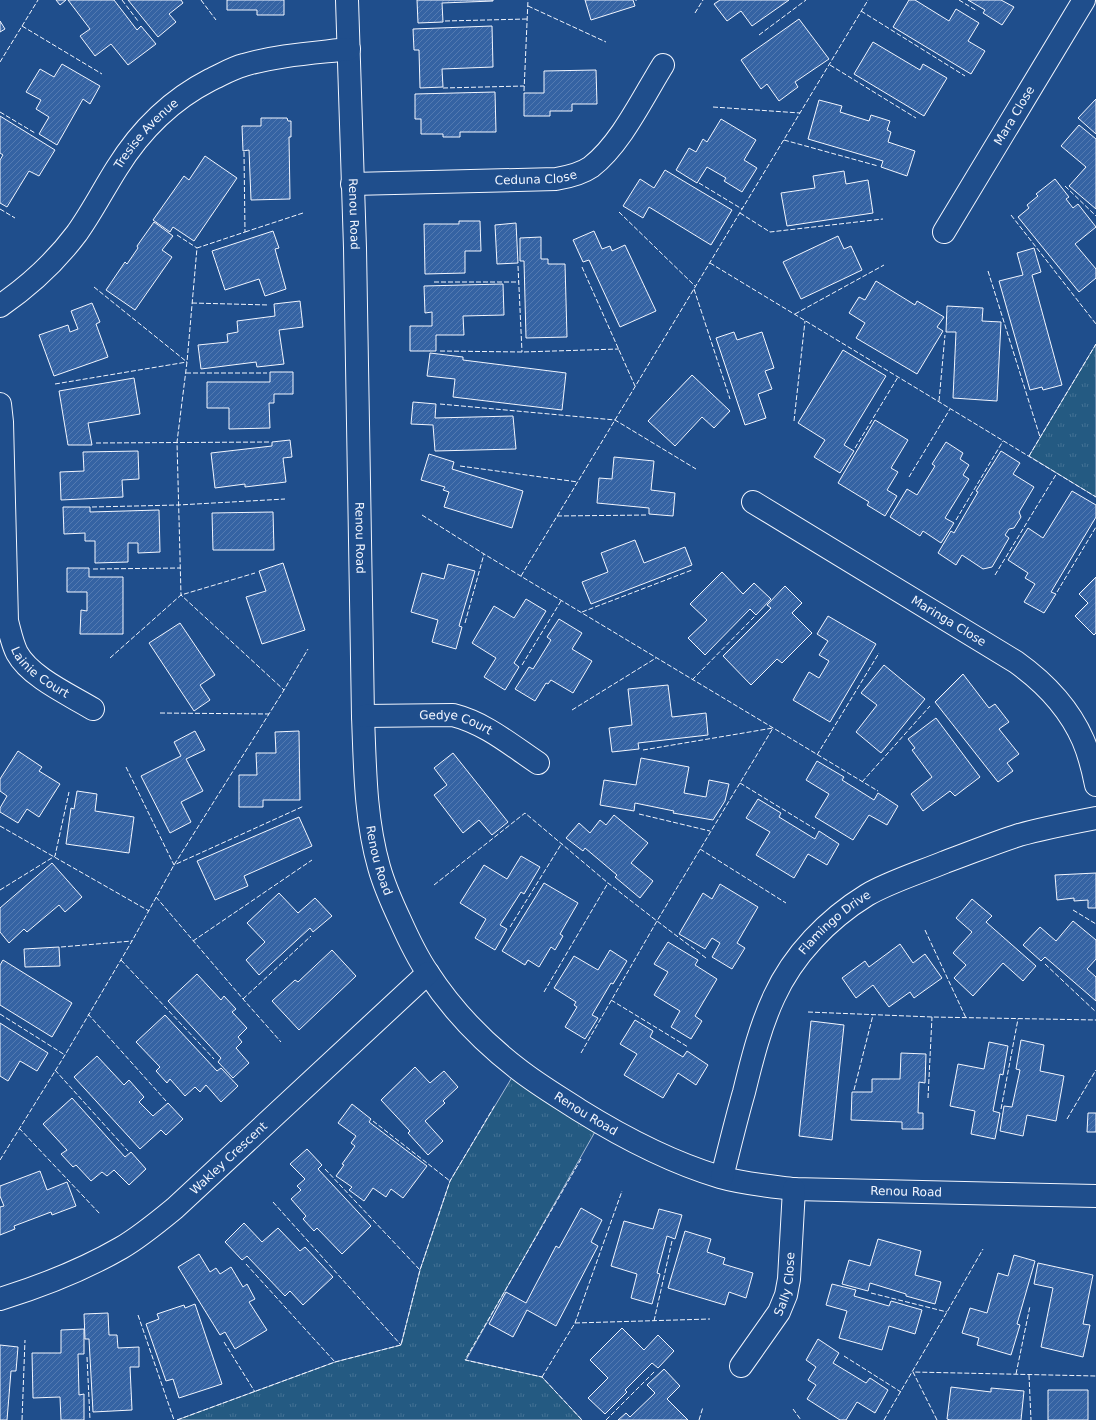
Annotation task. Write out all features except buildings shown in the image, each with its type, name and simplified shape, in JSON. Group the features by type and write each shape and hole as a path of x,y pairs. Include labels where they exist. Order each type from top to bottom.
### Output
{"street":[{"name":"Renou Road","path":"348,0 355,256 363,716 367,789 371,831 379,868 409,940 428,973 453,1007 471,1027 490,1045 531,1078 600,1124 686,1166 722,1177 755,1184 794,1189 1096,1196"},
{"name":"Mara Close","path":"944,232 1084,0"},
{"name":"Tresise Avenue","path":"0,306 34,280 57,257 76,233 117,167 134,144 153,121 193,89 242,65 275,58 349,49"},
{"name":"Ceduna Close","path":"352,184 556,179 574,176 590,168 616,142 663,65"},
{"name":"Lainie Court","path":"0,404 2,422 7,621 11,638 17,654 28,668 93,709"},
{"name":"Maringa Close","path":"753,502 1016,662 1034,675 1060,702 1083,740 1096,785"},
{"name":"Gedye Court","path":"363,716 453,715 479,724 538,763"},
{"name":"Flamingo Drive","path":"722,1177 752,1058 769,1008 774,996 802,952 822,931 844,912 868,895 898,881 986,846 1053,826 1096,818"},
{"name":"Wakley Crescent","path":"0,1299 56,1280 90,1265 122,1248 148,1230 175,1208 428,973"},
{"name":"Sally Close","path":"741,1366 779,1312 786,1295 789,1279 794,1189"}],"green space":[{"path":"1096,344 1096,497 1029,456"},
{"path":"517,1069 600,1123 466,1360 542,1377 582,1420 177,1420 335,1362 401,1345 420,1270 450,1181"}],"fence":[{"path":"0,62 38,0"},
{"path":"122,0 138,21"},
{"path":"201,0 216,20"},
{"path":"524,91 528,0"},
{"path":"695,13 703,0"},
{"path":"759,35 806,0"},
{"path":"521,576 868,0"},
{"path":"959,0 977,11"},
{"path":"528,6 606,42"},
{"path":"861,11 965,76"},
{"path":"445,21 527,19"},
{"path":"22,26 102,74"},
{"path":"830,65 916,118"},
{"path":"443,88 524,86"},
{"path":"713,107 800,113"},
{"path":"0,112 35,133"},
{"path":"784,140 878,166"},
{"path":"244,152 245,232 197,248 187,362 177,442 181,595 284,690"},
{"path":"699,183 742,209"},
{"path":"1065,186 1096,216"},
{"path":"0,209 15,218"},
{"path":"619,212 695,286"},
{"path":"245,232 303,213"},
{"path":"740,213 770,232 883,219"},
{"path":"1011,215 1096,324"},
{"path":"177,235 197,248"},
{"path":"710,263 1096,497"},
{"path":"795,314 884,265"},
{"path":"518,266 522,352"},
{"path":"582,267 635,386"},
{"path":"988,271 1040,437"},
{"path":"434,282 519,282"},
{"path":"94,287 187,362"},
{"path":"694,289 730,399"},
{"path":"192,303 269,305"},
{"path":"794,421 805,321"},
{"path":"939,401 945,335"},
{"path":"1029,456 1096,344"},
{"path":"440,351 522,352 619,349"},
{"path":"55,384 187,362"},
{"path":"186,373 267,373"},
{"path":"855,448 898,377"},
{"path":"440,404 615,420 696,469"},
{"path":"909,477 950,409"},
{"path":"956,520 1003,441"},
{"path":"96,443 270,442"},
{"path":"460,466 578,482"},
{"path":"995,575 1057,473"},
{"path":"92,507 178,505 285,499"},
{"path":"422,515 484,554 878,791"},
{"path":"557,516 648,515"},
{"path":"1057,592 1096,527"},
{"path":"465,623 484,554"},
{"path":"93,569 180,568"},
{"path":"582,612 692,570"},
{"path":"110,658 181,595 255,573"},
{"path":"522,665 561,601"},
{"path":"692,680 755,616"},
{"path":"0,1160 65,1055 132,941 174,865 284,690 308,649"},
{"path":"817,755 879,653"},
{"path":"572,710 656,658"},
{"path":"862,782 930,706"},
{"path":"160,713 269,714"},
{"path":"643,750 773,728"},
{"path":"581,1053 657,921 773,728"},
{"path":"126,767 174,865 304,806"},
{"path":"740,783 815,829"},
{"path":"0,890 55,856 69,792"},
{"path":"434,885 525,813 608,883 706,958"},
{"path":"639,814 710,831"},
{"path":"0,826 149,911"},
{"path":"510,927 562,843"},
{"path":"700,849 786,903"},
{"path":"193,941 312,860"},
{"path":"544,992 608,883"},
{"path":"156,897 281,1042"},
{"path":"1073,910 1096,924"},
{"path":"925,930 966,1018"},
{"path":"243,999 311,936"},
{"path":"61,947 132,941"},
{"path":"121,960 214,1059"},
{"path":"1045,964 1096,1012"},
{"path":"611,1000 688,1047"},
{"path":"808,1012 932,1017 1096,1020"},
{"path":"0,1014 65,1055"},
{"path":"88,1014 166,1101"},
{"path":"854,1090 873,1015"},
{"path":"928,1098 932,1017"},
{"path":"1001,1109 1018,1019"},
{"path":"55,1070 128,1151"},
{"path":"1067,1119 1096,1070"},
{"path":"177,1420 335,1362 401,1345 420,1270 450,1181 495,1105"},
{"path":"373,1121 450,1181"},
{"path":"19,1128 100,1214"},
{"path":"581,1159 465,1360 542,1377 582,1420"},
{"path":"325,1169 420,1270"},
{"path":"542,1377 575,1323 622,1191"},
{"path":"273,1202 401,1345"},
{"path":"654,1321 672,1241"},
{"path":"884,1420 983,1249"},
{"path":"246,1264 335,1362"},
{"path":"871,1293 947,1312"},
{"path":"1016,1374 1030,1306"},
{"path":"138,1315 174,1420"},
{"path":"575,1323 710,1319"},
{"path":"22,1420 25,1340"},
{"path":"224,1342 255,1392"},
{"path":"844,1356 901,1392"},
{"path":"87,1357 90,1420"},
{"path":"606,1420 655,1371"},
{"path":"937,1420 913,1372 1096,1376"},
{"path":"1029,1375 1031,1420"},
{"path":"699,1420 703,1407"},
{"path":"793,1409 801,1420"}]}
